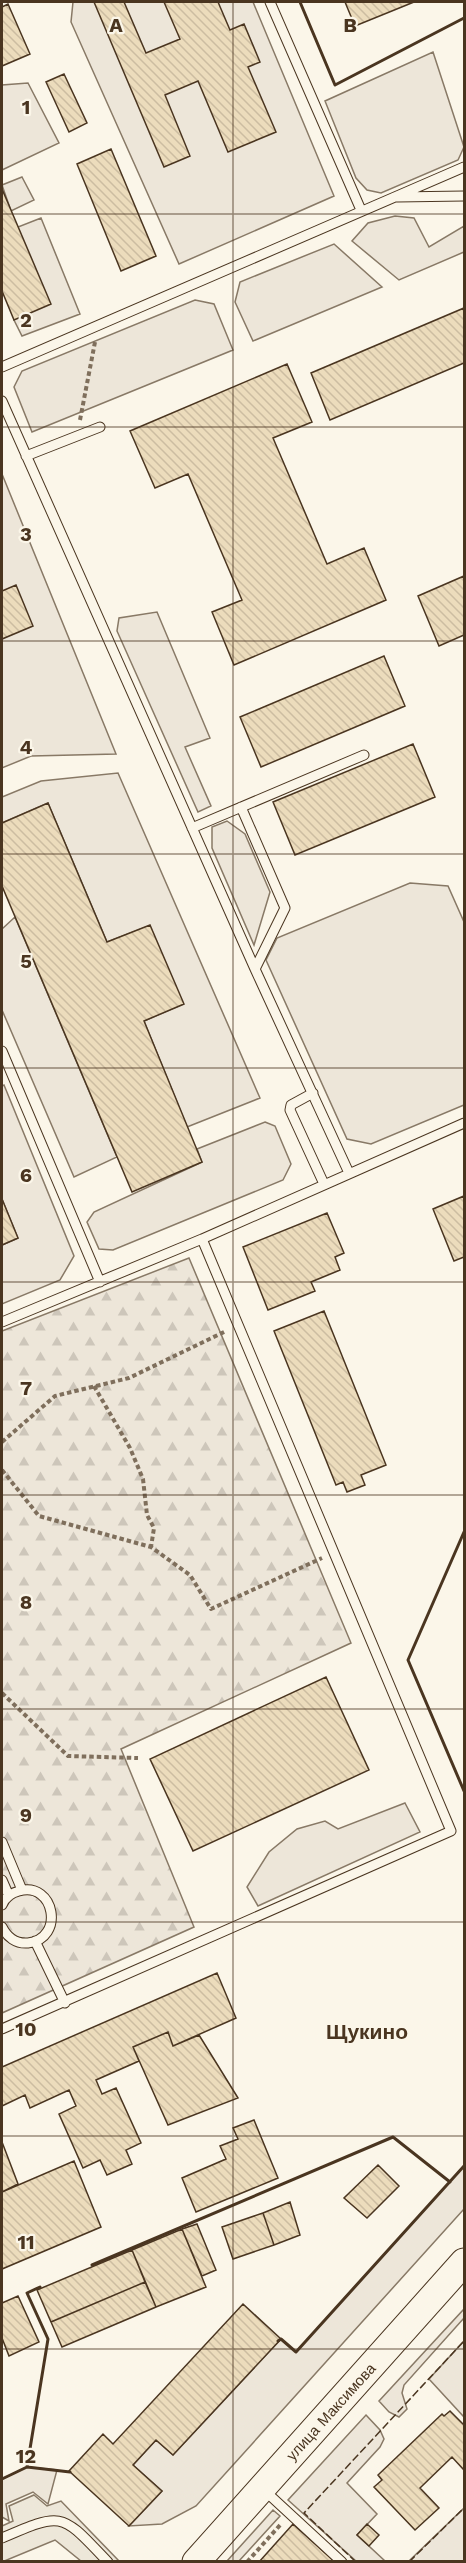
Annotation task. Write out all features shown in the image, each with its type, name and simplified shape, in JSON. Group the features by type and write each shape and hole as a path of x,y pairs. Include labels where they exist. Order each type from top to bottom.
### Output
{"street":[{"name":"улица Максимова","path":"196,2562 462,2271"}],"lane":[{"path":"270,2 361,210"},
{"path":"2,367 465,167"},
{"path":"392,197 465,196"},
{"path":"2,401 255,969 349,1173"},
{"path":"26,456 100,426"},
{"path":"192,828 364,755"},
{"path":"241,807 285,908 255,969"},
{"path":"2,1051 99,1282"},
{"path":"313,1093 291,1105 290,1110 324,1184"},
{"path":"2,1322 202,1239 465,1122"},
{"path":"2,2030 450,1831 202,1239"},
{"path":"2,1842 22,1890"},
{"path":"2,1880 9,1896"},
{"path":"2,1905 9,1896 22,1890 39,1893 50,1905 52,1914 48,1931 35,1941 18,1942 11,1939 2,1928"},
{"path":"35,1941 65,2003"},
{"path":"263,2489 342,2562"},
{"path":"2,2538 41,2521 58,2519 76,2529 108,2562"}],"path":[{"path":"77,435 98,327"},
{"path":"2,1442 55,1396 129,1378 238,1325"},
{"path":"94,1386 130,1448 143,1479 147,1515 154,1528 151,1547"},
{"path":"2,1470 39,1516 151,1547 190,1575 211,1609 333,1552"},
{"path":"2,1693 68,1756 138,1758"},
{"path":"247,2562 291,2514"}],"green space":[{"path":"73,2 253,2 334,196 179,264 71,22"},
{"path":"433,52 464,147 458,160 381,193 367,190 356,178 325,101"},
{"path":"28,83 59,143 2,170 2,85"},
{"path":"22,177 34,200 11,211 2,185"},
{"path":"395,216 414,218 429,247 464,226 464,252 399,280 352,241 368,223"},
{"path":"41,218 80,314 22,336 14,320 18,227"},
{"path":"334,244 382,287 253,341 235,302 240,282"},
{"path":"195,300 214,304 233,350 32,432 14,387 22,371"},
{"path":"2,474 116,754 31,756 2,768"},
{"path":"157,612 210,738 185,747 211,806 198,812 117,631 119,618"},
{"path":"118,773 260,1098 187,1127 144,1021 183,1004 149,926 107,942 48,803 2,823 2,797 41,781"},
{"path":"227,821 245,834 270,892 254,945 212,848 212,827"},
{"path":"410,883 448,886 464,922 464,1105 371,1144 347,1139 266,960 277,938"},
{"path":"15,917 117,1157 74,1177 2,1010 2,929"},
{"path":"4,1085 74,1256 60,1280 2,1304 2,1245 18,1238 2,1199 2,1086"},
{"path":"265,1122 275,1126 291,1164 283,1180 113,1250 99,1249 87,1222 94,1212 202,1162 197,1149"},
{"path":"189,1258 351,1643 121,1749 194,1927 2,2013 2,1331"},
{"path":"405,1803 420,1832 258,1906 247,1887 269,1852 297,1829 325,1821 338,1829"},
{"path":"464,2166 464,2209 196,2506 162,2524 129,2526 162,2491 133,2465 156,2440 173,2455 281,2339 296,2352"},
{"path":"464,2309 464,2318 404,2385 402,2393 407,2409 399,2417 389,2412 379,2401"},
{"path":"464,2341 464,2417 429,2379"},
{"path":"366,2415 380,2430 384,2439 380,2447 347,2483 377,2514 357,2535 385,2561 356,2561 288,2500"},
{"path":"27,2467 57,2470 48,2504 33,2492 6,2504 9,2521 2,2517 2,2479"},
{"path":"464,2508 464,2561 409,2561"},
{"path":"273,2510 280,2516 239,2561 227,2561"}],"shaded area":[{"path":"34,2495 47,2506 61,2501 119,2561 81,2561 55,2540 2,2562 2,2526 13,2521 9,2506"}],"building":[{"path":"94,2 124,2 146,53 180,39 164,2 218,2 230,30 244,24 260,62 248,67 276,132 228,152 198,81 165,95 190,156 164,167"},
{"path":"345,2 414,2 355,26"},
{"path":"8,4 30,54 2,66 2,7"},
{"path":"64,74 87,123 69,132 46,82"},
{"path":"111,149 156,256 121,271 77,164"},
{"path":"2,189 51,304 14,320 2,291"},
{"path":"464,308 464,363 330,420 311,373"},
{"path":"287,364 312,422 273,438 327,564 364,548 386,600 234,665 212,612 242,600 188,474 155,488 130,431"},
{"path":"464,576 464,635 439,646 418,596"},
{"path":"16,585 33,626 2,639 2,591"},
{"path":"384,656 405,706 261,767 240,717"},
{"path":"413,744 435,797 295,855 273,802"},
{"path":"48,803 107,942 150,925 184,1004 144,1021 202,1162 132,1192 2,886 2,823"},
{"path":"464,1196 464,1257 454,1261 433,1209"},
{"path":"2,1199 18,1238 2,1245"},
{"path":"327,1213 344,1253 335,1257 340,1270 311,1282 315,1291 268,1310 243,1247"},
{"path":"324,1311 386,1465 361,1475 365,1485 347,1492 343,1482 336,1485 274,1331"},
{"path":"326,1677 369,1770 193,1851 150,1759"},
{"path":"217,1973 236,2018 173,2046 168,2032 133,2047 139,2061 96,2080 102,2094 116,2088 141,2143 126,2150 132,2164 107,2175 100,2160 83,2168 59,2114 76,2106 69,2090 30,2108 25,2095 2,2106 2,2067"},
{"path":"168,2032 173,2046 199,2035 238,2098 168,2125 133,2047"},
{"path":"254,2120 278,2178 196,2212 182,2178 226,2159 220,2146 238,2139 233,2128"},
{"path":"2,2142 18,2184 2,2192"},
{"path":"74,2161 101,2227 2,2269 2,2192"},
{"path":"378,2165 399,2186 367,2218 344,2198"},
{"path":"290,2202 300,2235 274,2245 263,2213"},
{"path":"263,2213 274,2245 233,2259 222,2227"},
{"path":"197,2224 216,2270 202,2276 182,2229"},
{"path":"182,2229 206,2287 156,2307 132,2250"},
{"path":"132,2250 145,2282 51,2322 37,2290"},
{"path":"145,2282 156,2307 62,2347 51,2322"},
{"path":"18,2296 39,2342 9,2356 2,2338 2,2303"},
{"path":"243,2304 281,2339 173,2455 156,2440 133,2465 162,2491 129,2526 69,2471 103,2434 113,2444"},
{"path":"450,2411 464,2425 464,2470 452,2457 420,2488 439,2508 415,2530 374,2487 382,2480 378,2475 442,2414 444,2416"},
{"path":"293,2524 335,2562 259,2562"},
{"path":"367,2524 379,2535 369,2546 357,2535"}],"fence":[{"path":"356,2562 304,2513 464,2341"},
{"path":"409,2562 464,2508"}],"wall":[{"path":"300,2 335,85 464,18"},
{"path":"464,1532 408,1660 464,1791"},
{"path":"92,2265 393,2137 450,2182"},
{"path":"278,2341 281,2339 296,2352 464,2166"},
{"path":"27,2467 48,2339 27,2293 40,2287"},
{"path":"2,2479 27,2467 70,2472"}],"district":[{"name":"Щукино","path":"367,2032"}]}
